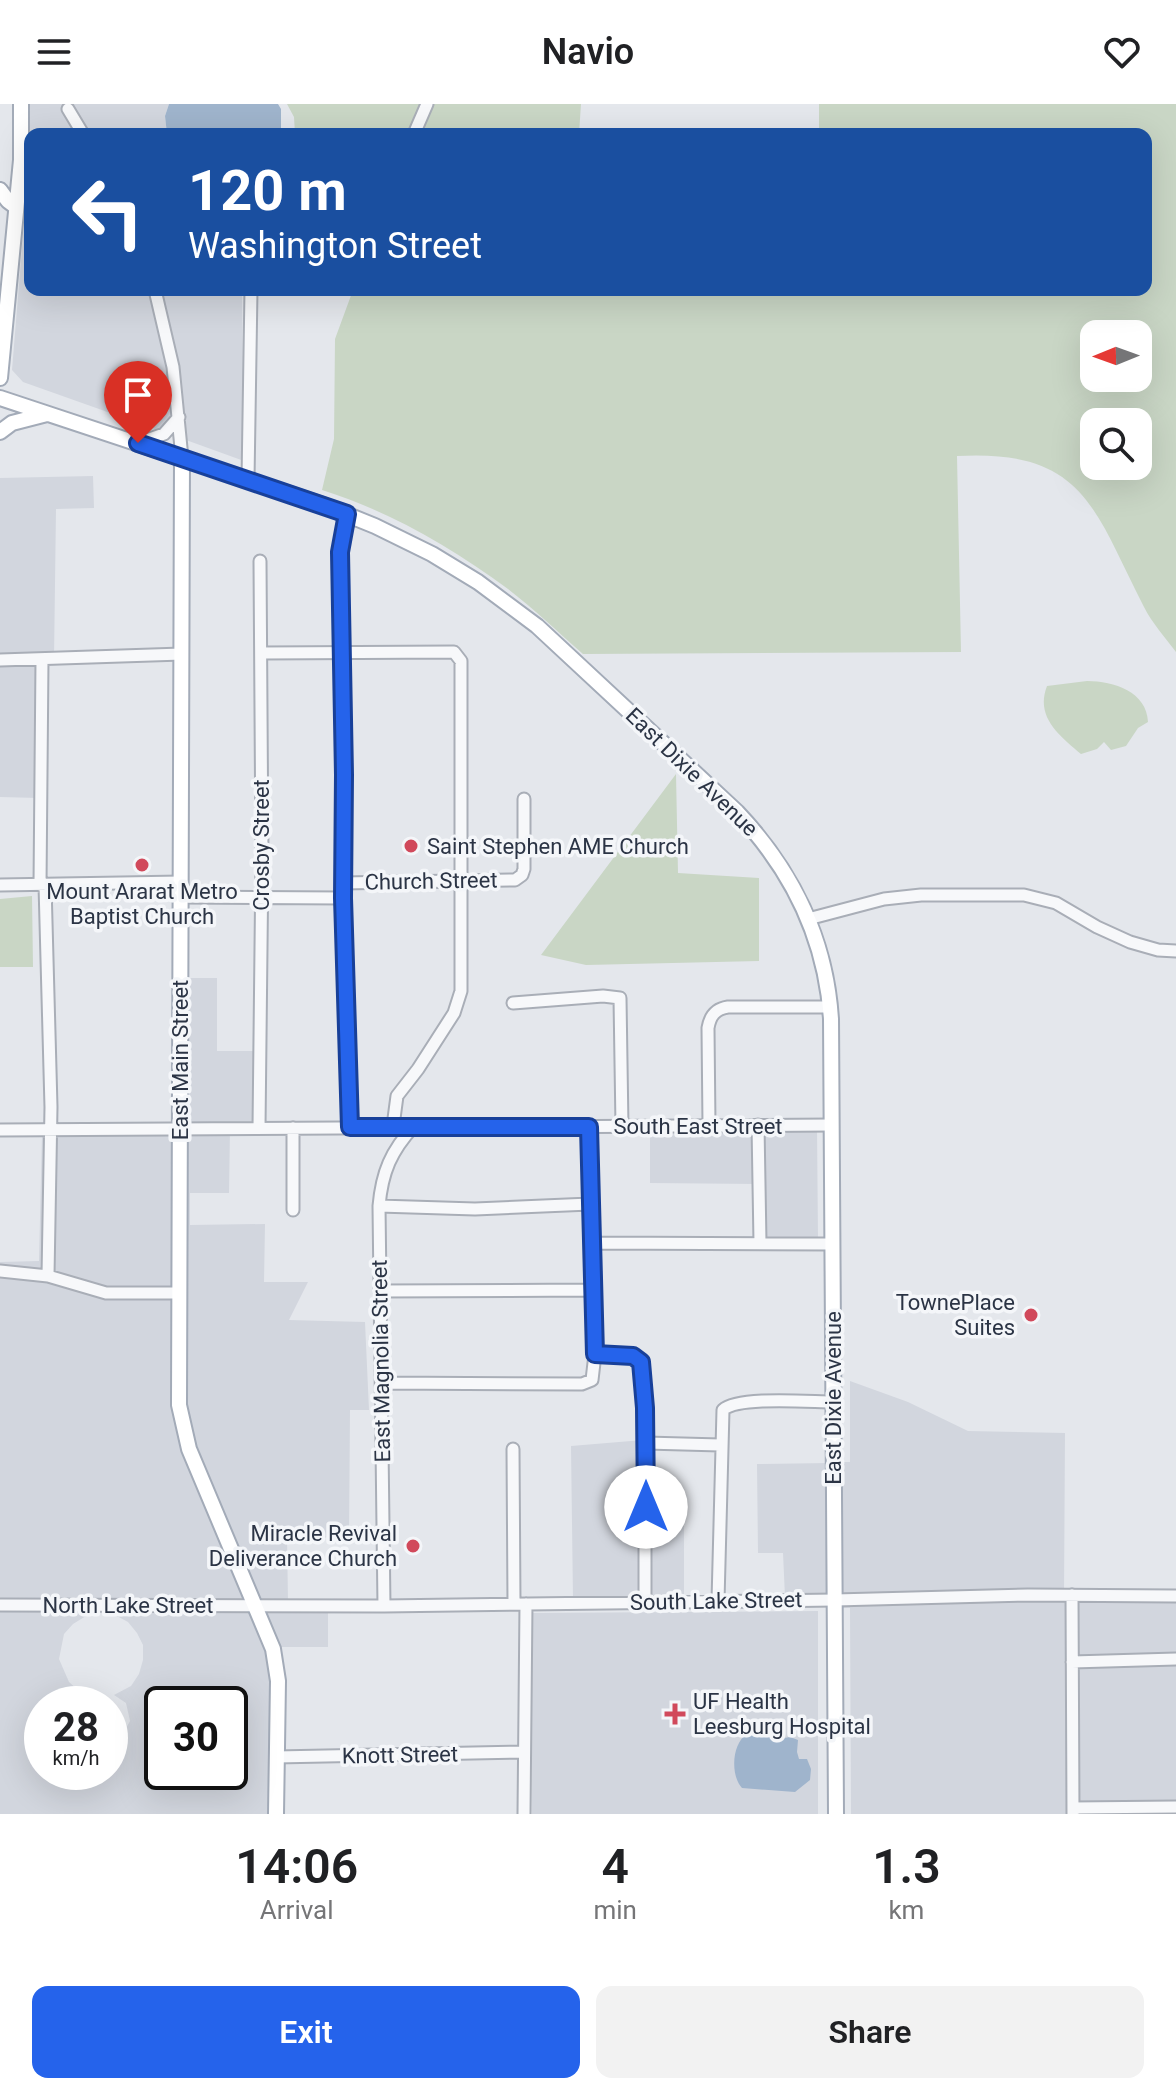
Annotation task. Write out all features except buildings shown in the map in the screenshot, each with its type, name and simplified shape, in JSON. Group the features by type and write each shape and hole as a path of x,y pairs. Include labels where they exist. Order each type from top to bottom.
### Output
{"main road":[{"path":"0,378 23,207 21,104"},
{"path":"0,190 8,201 23,207"},
{"name":"East Dixie Avenue","path":"0,398 347,514 404,539 460,571 515,608 559,646 752,828 784,870 808,919 823,963 830,1007 836,1814"},
{"path":"0,432 12,423 50,414"},
{"name":"East Main Street","path":"182,458 179,1405 189,1449 256,1605 276,1664 276,1814"}],"street":[{"path":"417,128 427,104"},
{"path":"68,109 79,128"},
{"name":"East Main Street","path":"156,296 173,367 182,458"},
{"path":"248,480 251,296"},
{"path":"138,443 164,434 179,417"},
{"path":"343,883 340,552 347,514"},
{"name":"Crosby Street","path":"259,1128 262,896 260,561"},
{"path":"262,653 454,652 461,661 461,991 454,1013 397,1096 393,1126"},
{"path":"0,660 182,654"},
{"path":"42,660 43,885 50,1129 48,1276"},
{"name":"Church Street","path":"0,885 343,898 343,883 515,880 522,875 524,799"},
{"path":"808,919 884,899 1024,895 1056,903 1130,942 1158,950 1176,951"},
{"path":"343,898 350,1127"},
{"path":"513,1003 603,996 620,998 622,1126"},
{"path":"709,1125 708,1028 716,1010 728,1007 830,1007"},
{"path":"758,1125 760,1243"},
{"name":"South East Street","path":"0,1130 832,1125"},
{"name":"East Magnolia Street","path":"384,1606 379,1206 386,1163 414,1126"},
{"path":"382,1383 582,1384 594,1377 589,1127"},
{"path":"293,1128 293,1210"},
{"path":"379,1206 475,1209 590,1204"},
{"path":"591,1243 832,1244"},
{"path":"0,1271 48,1276 106,1293 180,1293"},
{"path":"380,1291 593,1290"},
{"path":"595,1354 633,1356 641,1362 646,1443 645,1602"},
{"path":"718,1601 723,1410 727,1406 745,1403 833,1402"},
{"path":"646,1443 720,1445"},
{"path":"513,1449 524,1814"},
{"path":"1072,1595 1073,1811 1176,1807"},
{"name":"South Lake Street","path":"256,1605 1176,1596"},
{"name":"North Lake Street","path":"0,1605 256,1605"},
{"path":"1072,1662 1176,1659"},
{"name":"Knott Street","path":"276,1757 524,1752"}],"shaded area":[{"path":"26,104 169,104 165,116 166,128 26,128"},
{"path":"24,223 24,296 151,296 169,368 175,416 161,431 23,382 12,370"},
{"path":"161,296 242,296 244,461 186,440 178,367"},
{"path":"93,476 94,508 56,509 54,658 38,659 39,798 0,797 0,478"},
{"path":"185,978 217,978 217,1051 258,1051 257,1128 230,1129 229,1193 190,1193 190,1225 265,1224 264,1282 308,1282 289,1320 365,1322 369,1410 350,1410 349,1537 287,1538 288,1602 260,1601 193,1448 184,1405"},
{"path":"817,1128 818,1239 760,1240 757,1184 650,1183 650,1130"},
{"path":"176,1129 175,1405 250,1601 0,1601 0,1262 39,1261 42,1134"},
{"path":"850,1381 908,1402 968,1431 1065,1433 1064,1596 1176,1596 1176,1814 851,1814 850,1608 839,1608 838,1462 850,1462"},
{"path":"643,1440 643,1526 684,1526 684,1598 573,1599 571,1446"},
{"path":"829,1463 830,1596 785,1597 783,1553 758,1553 757,1464"},
{"path":"0,1609 253,1609 271,1664 271,1814 0,1814"},
{"path":"263,1609 328,1610 328,1647 277,1647"},
{"name":"UF Health Leesburg Hospital","path":"818,1611 818,1814 532,1814 531,1613"}],"green space":[{"path":"287,104 423,104 412,128 295,128 294,117"},
{"path":"432,104 581,104 579,128 422,128"},
{"path":"819,104 1176,104 1176,652 1147,613 1112,542 1080,492 1059,475 1033,463 1000,456 957,456 961,652 583,654 518,597 464,559 395,519 322,490 334,439 335,339 351,296 1152,296 1152,128 819,128"},
{"path":"1087,681 1118,686 1142,703 1148,722 1138,728 1126,746 1111,750 1104,742 1097,749 1081,754 1051,724 1044,707 1047,686"},
{"path":"676,774 678,873 759,878 759,961 586,965 541,955"},
{"path":"32,896 33,967 0,967 0,899"}],"water":[{"path":"169,104 278,104 281,128 166,128 165,116"},
{"path":"747,1734 798,1740 799,1759 807,1759 811,1769 810,1780 795,1792 742,1788 734,1760 738,1744"}],"place":[{"name":"Saint Stephen AME Church","path":"411,846"},
{"name":"Mount Ararat Metro Baptist Church","path":"142,865"},
{"name":"TownePlace Suites","path":"1031,1315"},
{"name":"Miracle Revival Deliverance Church","path":"413,1546"},
{"name":"UF Health Leesburg Hospital","path":"675,1714"}],"route":[{"path":"138,443 347,514 340,552 343,898 350,1127 589,1127 595,1354 633,1356 641,1362 645,1408 646,1507"}]}
